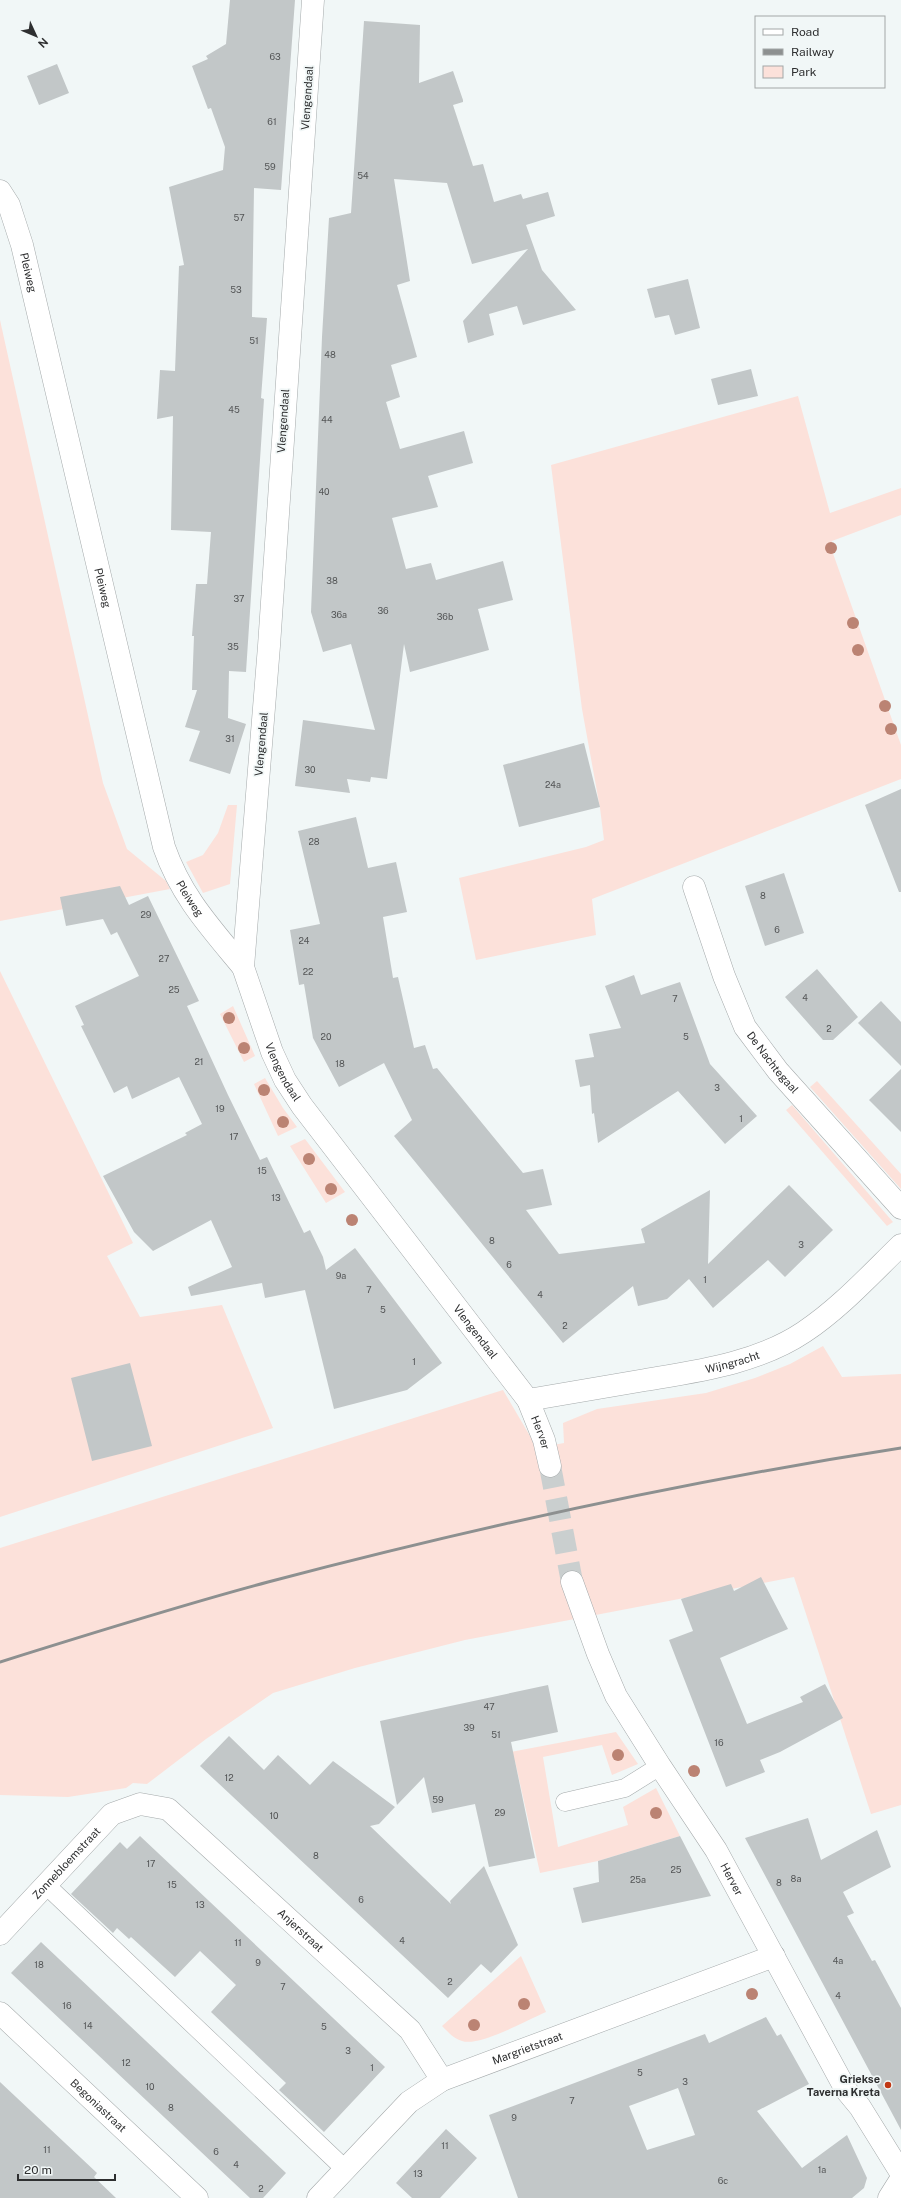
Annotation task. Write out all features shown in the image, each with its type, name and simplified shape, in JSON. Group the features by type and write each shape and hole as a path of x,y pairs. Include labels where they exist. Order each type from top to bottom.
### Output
{"street":[{"name":"Vlengendaal","path":"313,0 269,646 244,967 272,1052 284,1080 302,1106 528,1400"},
{"name":"Pleiweg","path":"0,191 9,205 22,245 164,847 181,888 201,917 244,967"},
{"name":"De Nachtegaal","path":"694,887 724,976 745,1027 778,1071 901,1208"},
{"name":"Wijngracht","path":"528,1400 704,1369 741,1360 772,1348 803,1333 837,1307 901,1245"},
{"name":"Herver","path":"528,1400 544,1440 550,1466"},
{"name":"Herver","path":"572,1582 606,1675 628,1717 716,1850 846,2090 860,2107 901,2173"},
{"name":"Zonnebloemstraat","path":"0,1934 112,1814 140,1804"},
{"name":"Anjerstraat","path":"140,1804 168,1809 198,1836 410,2030 442,2080"},
{"name":"Margrietstraat","path":"318,2198 409,2102 442,2080 774,1956"},
{"name":"Begoniastraat","path":"0,2013 197,2198"},
{"path":"889,2198 901,2179"}],"lane":[{"path":"565,1802 625,1788 660,1766"},
{"path":"46,1885 346,2170"}],"green space":[{"path":"0,320 103,783 127,849 166,881 170,889 0,921"},
{"path":"798,396 830,513 901,488 901,515 832,541 830,545 901,745 901,779 592,899 596,935 476,960 459,878 586,847 604,840 600,808 582,709 551,465"},
{"path":"228,805 237,805 230,884 203,893 186,862 203,855 218,833"},
{"path":"0,971 133,1243 107,1256 140,1317 222,1305 273,1428 0,1517"},
{"path":"233,1006 255,1056 244,1062 220,1014"},
{"path":"265,1078 283,1108 297,1127 278,1136 254,1084"},
{"path":"817,1081 901,1174 901,1189 810,1087"},
{"path":"792,1105 893,1222 887,1226 786,1110"},
{"path":"305,1139 345,1192 326,1203 290,1146"},
{"path":"823,1346 842,1377 901,1374 901,1805 871,1814 794,1577 465,1640 355,1668 273,1693 206,1739 147,1784 133,1783 126,1788 68,1797 0,1795 0,1548 503,1390 537,1448 564,1443 563,1423 597,1409 706,1393 755,1378 790,1364"},
{"path":"616,1732 638,1764 612,1775 602,1745 543,1757 558,1847 628,1825 623,1807 656,1788 680,1836 598,1861 540,1873 515,1761 479,1758"},
{"path":"521,1956 546,2012 491,2037 470,2042 456,2039 442,2026"}],"building":[{"path":"230,0 295,0 281,190 254,188 252,317 267,318 261,398 264,399 246,672 229,671 228,718 246,724 230,774 189,761 200,731 185,727 197,690 192,690 194,636 192,636 196,584 207,584 211,532 171,530 173,416 157,419 160,370 175,371 179,266 184,265 169,187 223,170 225,147 211,108 208,109 192,66 208,59 206,56 226,44"},
{"path":"364,21 420,25 419,83 453,71 463,102 453,105 473,166 483,164 494,202 521,194 523,199 548,192 555,216 526,225 542,270 576,310 523,325 517,306 489,314 494,335 468,343 463,321 528,249 472,264 447,183 394,179 410,281 397,285 417,357 391,365 400,397 386,402 400,449 464,431 473,463 428,476 438,507 392,518 406,569 431,563 436,580 503,561 513,600 478,609 489,650 410,672 404,644 387,779 371,777 370,782 347,779 350,793 295,786 303,720 375,730 351,644 323,652 311,612 322,337 329,218 351,213"},
{"path":"57,64 69,93 39,105 27,76"},
{"path":"688,279 700,328 675,335 669,315 655,318 647,289"},
{"path":"751,369 758,396 718,405 711,379"},
{"path":"584,743 600,807 519,827 503,765"},
{"path":"901,789 901,892 899,892 865,805"},
{"path":"356,817 368,868 396,862 407,912 383,917 393,978 398,977 414,1048 425,1045 433,1069 437,1068 523,1173 543,1169 552,1205 526,1210 559,1254 645,1243 641,1229 710,1190 708,1264 789,1185 833,1230 785,1277 768,1260 713,1308 689,1279 667,1299 638,1306 633,1286 563,1343 394,1136 412,1120 384,1063 339,1087 313,1038 304,984 299,985 290,930 320,924 298,831"},
{"path":"784,873 804,933 765,946 745,886"},
{"path":"120,886 129,905 148,896 199,1001 187,1006 228,1095 260,1160 267,1157 304,1233 310,1230 323,1257 326,1270 355,1248 442,1363 407,1390 334,1409 305,1290 265,1298 262,1283 191,1296 188,1287 232,1267 211,1220 153,1251 134,1232 103,1176 187,1135 185,1133 202,1124 179,1077 132,1099 127,1086 114,1093 81,1026 84,1025 75,1006 139,976 117,932 111,935 103,919 66,926 60,897"},
{"path":"817,969 858,1017 833,1040 823,1040 785,997"},
{"path":"634,975 641,995 680,982 710,1064 757,1116 725,1144 678,1091 598,1143 594,1113 592,1114 590,1085 580,1087 575,1060 594,1057 589,1034 621,1028 605,986"},
{"path":"881,1001 901,1022 901,1066 858,1023"},
{"path":"901,1069 901,1132 869,1100"},
{"path":"130,1363 152,1446 92,1461 71,1378"},
{"path":"761,1577 788,1629 720,1658 747,1724 803,1702 800,1697 825,1684 843,1718 780,1752 760,1760 765,1772 726,1787 669,1640 693,1631 681,1599 731,1584 734,1591"},
{"path":"548,1685 558,1732 511,1742 535,1858 489,1867 475,1804 432,1813 424,1777 397,1805 380,1721"},
{"path":"229,1736 264,1770 278,1755 310,1785 333,1761 395,1807 379,1824 370,1826 451,1904 450,1901 484,1866 518,1945 491,1973 481,1964 448,1998 200,1766"},
{"path":"808,1818 821,1860 877,1830 891,1867 843,1892 854,1913 847,1916 872,1961 875,1960 901,2008 901,2130 745,1838"},
{"path":"140,1836 385,2067 324,2132 279,2090 286,2083 211,2012 236,1985 200,1951 175,1977 131,1937 129,1939 117,1928 113,1933 71,1894 120,1842 127,1849"},
{"path":"680,1836 711,1896 582,1923 573,1888 599,1882 598,1861"},
{"path":"41,1942 286,2173 263,2198 250,2198 11,1973"},
{"path":"766,2017 777,2036 781,2034 809,2084 757,2111 802,2168 847,2135 867,2178 864,2188 852,2198 518,2198 489,2115 705,2034 709,2043","holes":["678,2088 695,2135 647,2150 629,2106"]},
{"path":"0,2082 97,2173 94,2177 116,2198 0,2198"},
{"path":"446,2129 477,2158 440,2198 412,2198 396,2183"}],"tunnel":[{"path":"550,1466 572,1582"}],"railway":[{"path":"0,1662 134,1620 234,1591 425,1542 662,1490 901,1448"}],"place":[{"name":"Griekse Taverna Kreta","path":"888,2085"}]}
